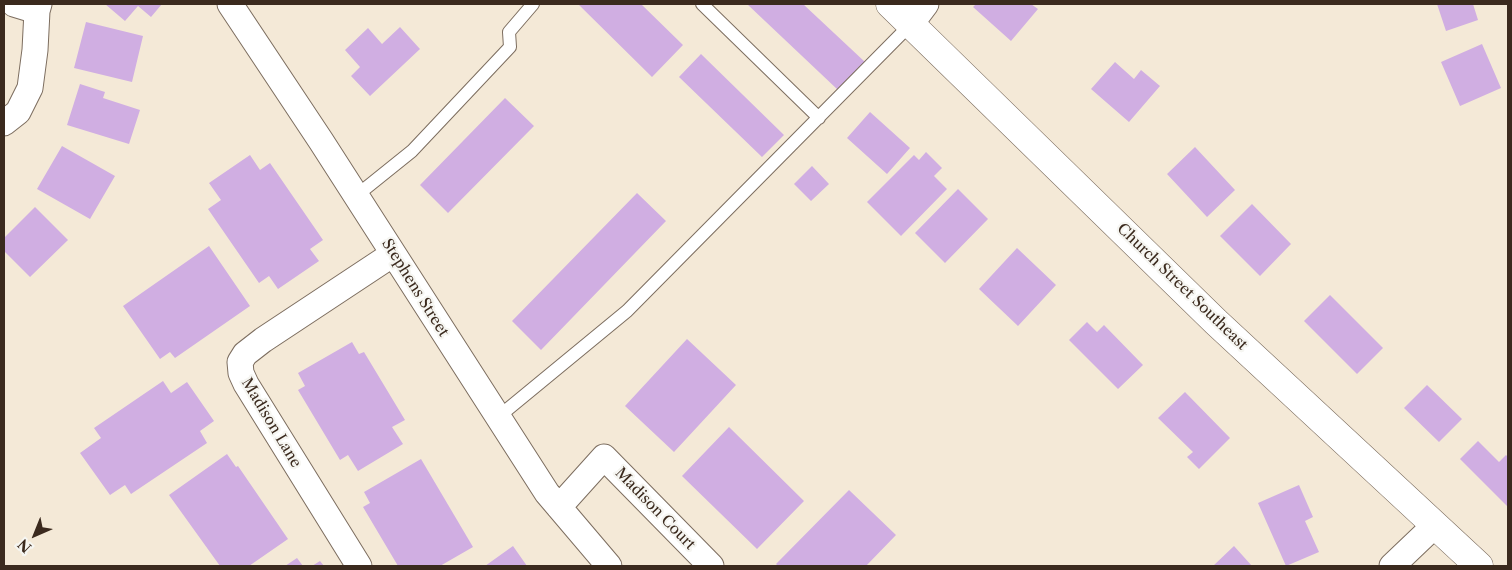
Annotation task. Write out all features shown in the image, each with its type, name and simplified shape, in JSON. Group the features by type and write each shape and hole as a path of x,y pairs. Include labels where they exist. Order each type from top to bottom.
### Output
{"street":[{"path":"4,123 18,112 30,88 35,50 38,8 14,4"},
{"name":"Stephens Street","path":"230,4 547,493 609,566"},
{"name":"Church Street Southeast","path":"890,4 918,14 1216,322 1478,566"},
{"name":"Madison Lane","path":"359,566 246,384 240,373 240,362 245,354 263,340 393,254"},
{"name":"Madison Court","path":"559,508 604,457 710,566"},
{"path":"1392,566 1434,526"}],"lane":[{"path":"356,196 412,151 510,47 509,32 533,4"},
{"path":"702,4 819,118"},
{"path":"712,14 722,4"},
{"path":"498,418 627,311 819,118 918,14"}],"building":[{"path":"105,4 162,4 151,17 138,6 125,21"},
{"path":"578,4 641,4 683,45 652,77"},
{"path":"747,4 803,4 865,62 838,90"},
{"path":"976,4 1031,4 1038,9 1011,41 973,7"},
{"path":"1437,4 1473,4 1478,20 1446,31"},
{"path":"86,22 143,36 132,82 74,68"},
{"path":"400,27 420,49 370,96 351,76 360,67 345,50 368,28 382,44"},
{"path":"1482,44 1501,88 1460,106 1441,62"},
{"path":"701,54 784,135 762,157 679,77"},
{"path":"1115,62 1134,79 1141,70 1160,86 1129,122 1091,89"},
{"path":"80,84 105,92 103,98 140,110 129,144 67,125"},
{"path":"505,98 534,126 448,213 420,185"},
{"path":"870,112 910,148 887,174 847,138"},
{"path":"62,146 115,176 90,219 37,189"},
{"path":"1195,147 1235,190 1207,217 1167,174"},
{"path":"926,152 942,168 934,176 947,189 901,236 867,202 914,155 919,160"},
{"path":"250,155 260,170 270,163 323,240 310,249 319,261 278,289 269,276 259,283 208,209 221,200 209,183"},
{"path":"812,166 829,184 811,201 794,184"},
{"path":"958,189 988,219 945,263 915,233"},
{"path":"637,193 666,221 541,350 512,321"},
{"path":"1252,204 1291,244 1260,276 1220,236"},
{"path":"35,207 68,240 30,277 4,251 4,238"},
{"path":"209,246 250,306 175,358 170,352 160,359 123,306"},
{"path":"1017,248 1056,285 1018,326 979,289"},
{"path":"1330,295 1383,348 1357,374 1304,321"},
{"path":"1087,322 1097,332 1104,325 1143,365 1118,389 1069,340"},
{"path":"687,339 736,385 674,452 625,406"},
{"path":"352,342 359,354 364,352 405,420 392,427 403,444 358,471 348,455 340,460 298,390 305,386 298,373"},
{"path":"163,381 171,393 187,382 214,421 200,431 207,443 131,494 125,485 110,495 80,453 101,438 94,428"},
{"path":"1427,385 1462,419 1439,442 1404,408"},
{"path":"1185,392 1230,438 1199,469 1187,457 1193,452 1158,418"},
{"path":"729,427 804,501 757,549 682,476"},
{"path":"1478,441 1499,462 1506,455 1508,457 1508,507 1460,459"},
{"path":"227,454 236,467 238,466 288,539 249,566 220,566 169,495"},
{"path":"421,459 473,547 440,566 398,566 363,507 370,503 364,492"},
{"path":"1299,485 1313,517 1305,521 1319,552 1286,566 1258,503"},
{"path":"849,490 896,535 866,566 778,566 776,564"},
{"path":"513,546 527,566 485,566"},
{"path":"1234,546 1252,566 1213,566"},
{"path":"297,558 303,566 285,566"},
{"path":"320,561 324,566 312,566"}]}
